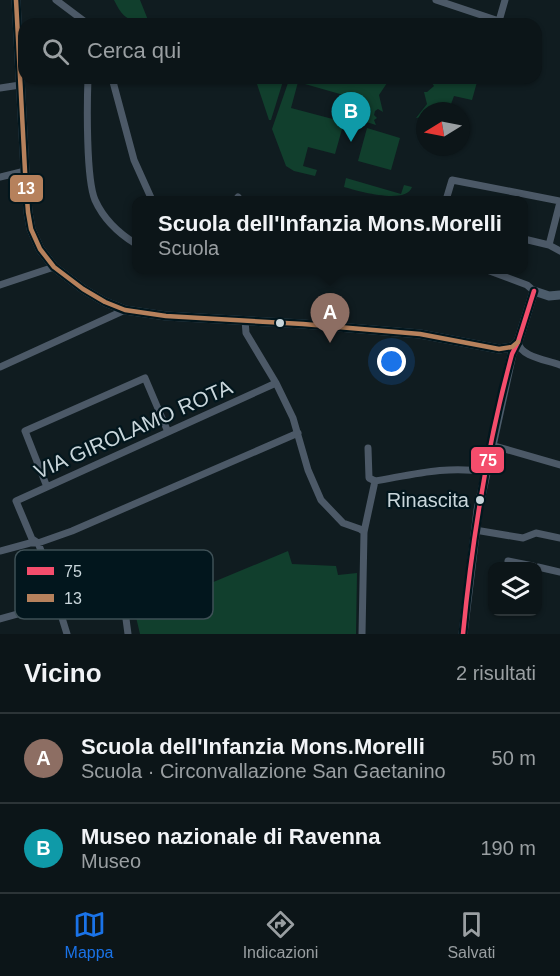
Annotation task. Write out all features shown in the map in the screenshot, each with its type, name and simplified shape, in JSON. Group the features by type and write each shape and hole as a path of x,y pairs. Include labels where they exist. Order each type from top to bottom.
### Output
{"street":[{"path":"16,0 18,42"},
{"path":"56,0 80,18"},
{"path":"436,0 490,18"},
{"path":"500,18 505,0"},
{"path":"88,84 90,169 94,198 109,223 132,241"},
{"path":"114,84 134,160 150,196"},
{"path":"0,87 20,85 28,212 31,229 40,249 54,267 105,302 125,310 166,316 420,334 499,349 512,347 518,342"},
{"path":"0,177 25,171"},
{"path":"447,196 452,180 560,201 549,245"},
{"path":"528,239 560,251"},
{"path":"0,285 54,267"},
{"path":"498,274 527,285 534,291 549,297 560,295"},
{"path":"463,634 485,472 508,367 534,291"},
{"path":"0,367 125,310"},
{"path":"245,320 246,333 276,383 298,433 308,470 321,500 343,524 364,532"},
{"path":"518,342 518,347 524,353 560,365"},
{"path":"499,349 508,360 508,367"},
{"path":"508,367 514,357 524,353"},
{"path":"47,487 25,431 145,378 168,432"},
{"name":"VIA GIROLAMO ROTA","path":"38,543 32,539 16,501 276,383"},
{"path":"0,551 38,543 72,531 298,433"},
{"path":"491,445 560,465"},
{"path":"368,448 369,478 375,482 441,470 468,469 485,472"},
{"path":"362,634 364,532 375,482"},
{"path":"476,530 523,538 536,533 560,538"},
{"path":"38,543 40,550"},
{"path":"508,561 512,562"},
{"path":"542,568 560,572"},
{"path":"0,619 15,615"},
{"path":"63,619 67,634"},
{"path":"126,619 128,634"}],"green space":[{"path":"114,0 140,0 147,18 127,18"},
{"path":"257,84 282,84 271,120 269,120"},
{"path":"288,84 297,84 291,108 344,122 335,154 308,147 303,166 317,170 315,176 294,171 286,166 272,129"},
{"path":"305,84 386,84 379,95 383,112 378,109 375,111 376,125 363,121 368,102"},
{"path":"433,84 476,84 472,100 454,96 452,102 426,102 424,92 434,86"},
{"path":"367,128 400,138 391,170 358,161"},
{"path":"346,178 401,194 404,185 412,187 401,195 381,195 344,187"},
{"path":"288,551 292,564 336,566 338,575 357,573 356,634 140,634 136,619 213,619 213,582"}],"transit line":[{"name":"13","path":"16,0 18,38"},
{"name":"13","path":"20,84 31,229 40,249 54,267 105,302 125,310 166,316 420,334 499,349 512,347 518,342"},
{"name":"75","path":"463,634 476,528 495,423 512,354 534,291"}],"place":[{"name":"Museo nazionale di Ravenna","path":"351,142"},
{"name":"Scuola dell'Infanzia Mons.Morelli","path":"330,343"},
{"name":"Rinascita","path":"480,500"}]}
